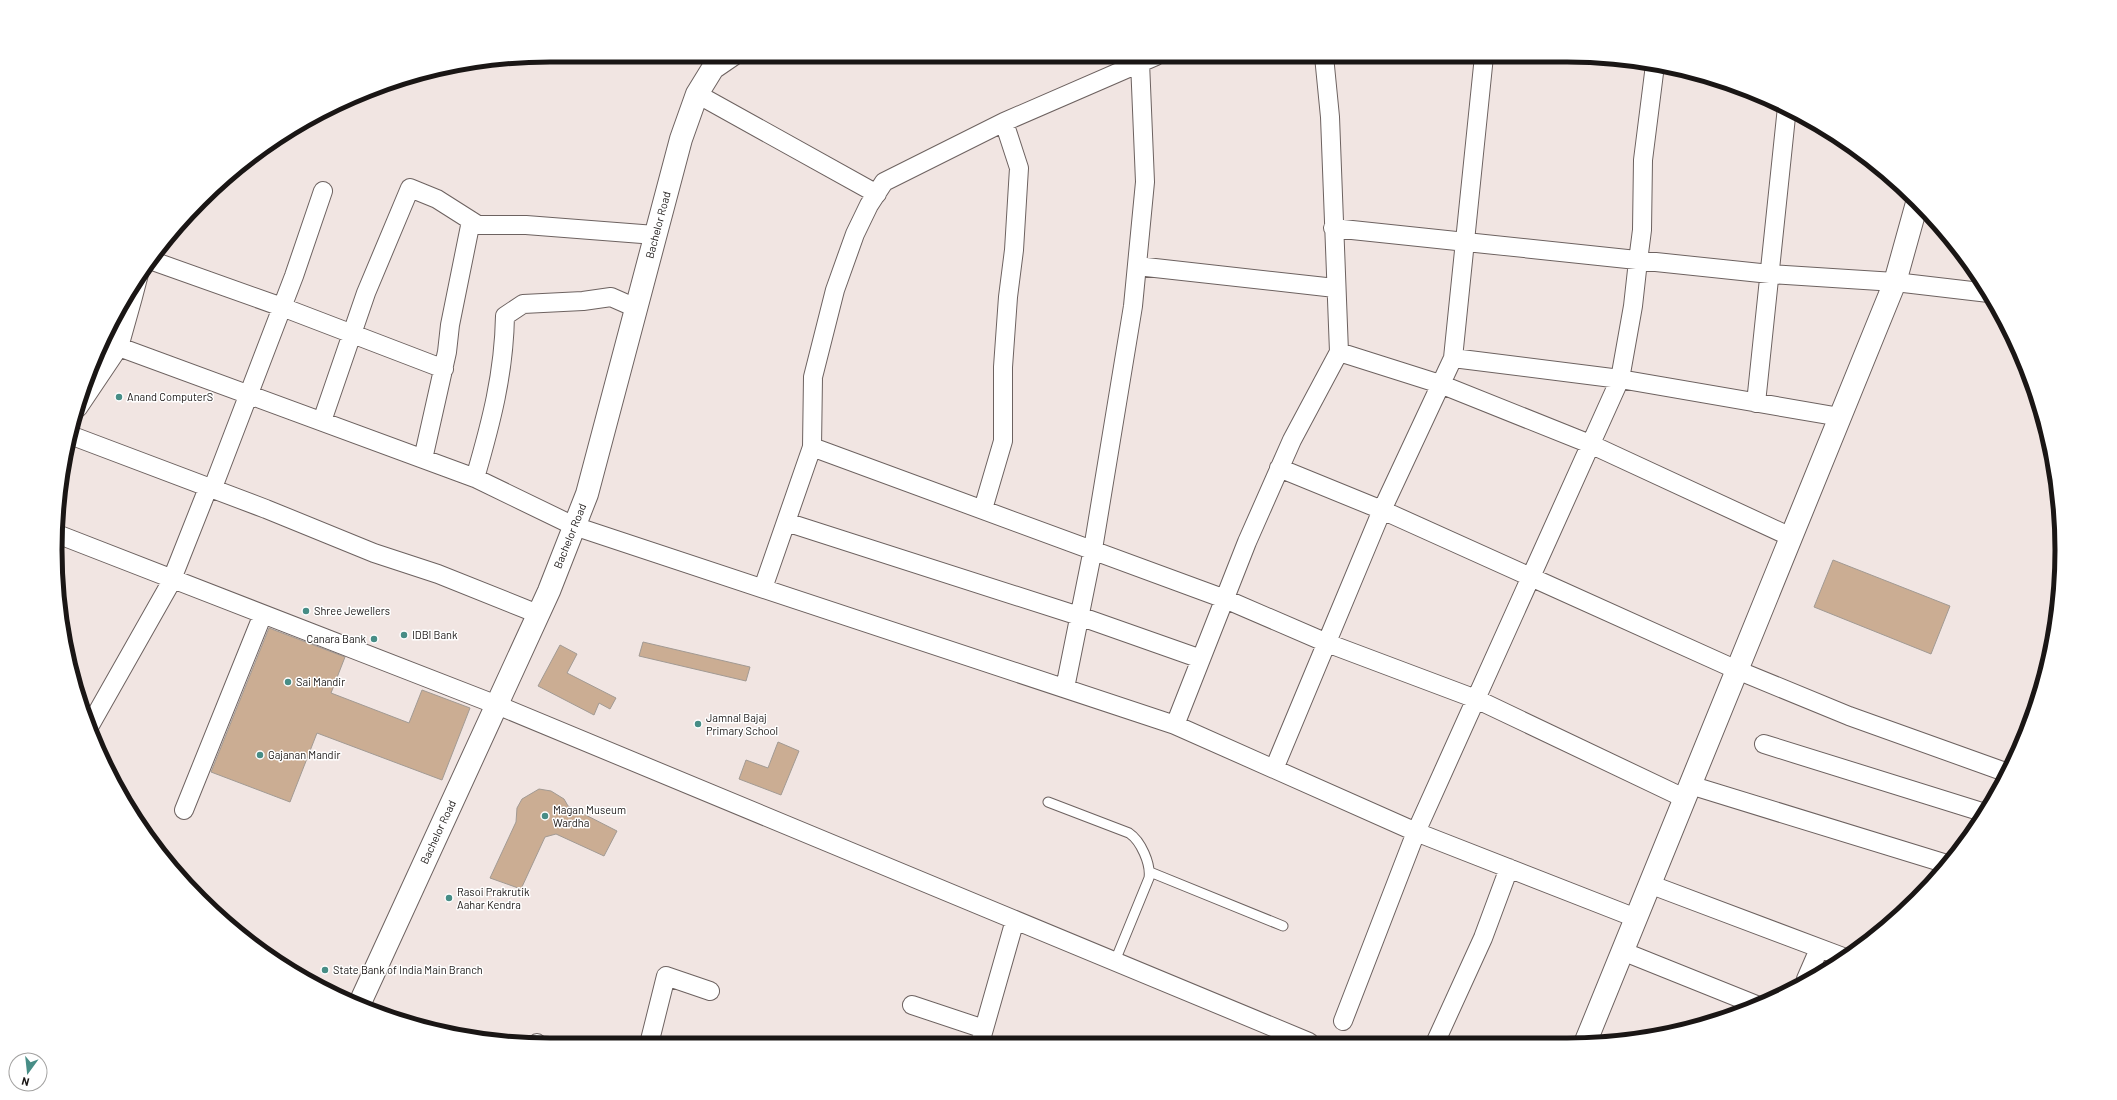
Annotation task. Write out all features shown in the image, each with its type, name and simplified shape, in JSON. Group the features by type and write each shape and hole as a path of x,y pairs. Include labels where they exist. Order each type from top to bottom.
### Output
{"main road":[{"name":"Bachelor Road","path":"361,1000 538,614 587,494 681,139 697,94 713,68 722,62"},
{"path":"1587,1037 1894,282 1915,209"}],"street":[{"path":"763,588 812,447 813,377 834,297 855,234 884,182 1004,122 1135,62"},
{"path":"1065,688 1093,549 1133,306 1145,182 1144,62"},
{"path":"1175,725 1279,468 1292,440 1339,352 1335,288 1330,117 1325,62"},
{"path":"1274,769 1382,510 1453,358 1483,62"},
{"path":"1343,1021 1416,832 1620,379 1633,306 1642,230 1643,160 1654,70"},
{"path":"697,94 877,194"},
{"path":"1756,403 1786,114"},
{"path":"983,509 1003,441 1003,367 1008,297 1014,250 1019,168 1004,122"},
{"path":"322,421 366,293 410,188 438,199 478,225 526,225 655,235"},
{"path":"93,720 172,579 250,395 323,191"},
{"path":"423,459 444,369 450,325 471,221"},
{"path":"1333,228 1638,261 1770,274 1894,282 1982,293"},
{"path":"156,262 282,307 444,369"},
{"path":"1137,266 1335,288"},
{"path":"475,478 492,421 499,387 504,351 505,316 523,304 583,301 611,297 636,308"},
{"path":"88,393 119,347 129,302"},
{"path":"107,346 119,347 475,478 574,526 1175,725 1416,832 1636,918"},
{"path":"1339,352 1440,384 1590,444 1791,537"},
{"path":"1453,358 1620,379 1840,417"},
{"path":"76,437 374,554 438,574 538,614"},
{"path":"812,447 1093,549 1225,599 1327,643 1476,699 1687,792 1942,863"},
{"path":"1279,468 1382,510 1737,670 1849,716 2002,771"},
{"path":"786,522 1079,616 1201,659"},
{"path":"62,536 497,705 1299,1038"},
{"path":"184,810 263,614"},
{"path":"1764,744 1979,811"},
{"path":"1437,1038 1482,938 1509,868"},
{"path":"1649,884 1838,956"},
{"path":"912,1005 982,1036 1015,920"},
{"path":"1808,975 1819,949"},
{"path":"1622,951 1750,1002"},
{"path":"650,1038 666,976 710,990"}],"lane":[{"path":"1048,802 1129,833 1136,839 1150,866 1150,872 1115,961"},
{"path":"1150,872 1283,926"}],"building":[{"path":"1833,560 1950,606 1931,654 1814,607"},
{"path":"269,628 345,657 331,693 409,723 422,690 470,708 442,780 317,733 290,802 211,772"},
{"path":"643,642 750,667 746,681 639,656"},
{"path":"560,645 577,654 567,673 616,698 610,709 599,703 594,715 538,686"},
{"path":"778,742 799,751 781,795 739,779 746,760 768,768"},
{"path":"539,789 551,791 564,799 568,806 617,831 604,856 556,834 545,837 521,889 490,878 516,822 517,808 522,799"}],"place":[{"name":"Anand ComputerS","path":"119,397"},
{"name":"Shree Jewellers","path":"306,611"},
{"name":"IDBI Bank","path":"404,635"},
{"name":"Canara Bank","path":"374,639"},
{"name":"Sai Mandir","path":"288,682"},
{"name":"Jamnal Bajaj Primary School","path":"698,724"},
{"name":"Gajanan Mandir","path":"260,755"},
{"name":"Magan Museum Wardha","path":"545,816"},
{"name":"Rasoi Prakrutik Aahar Kendra","path":"449,898"},
{"name":"State Bank of India Main Branch","path":"325,970"}]}
